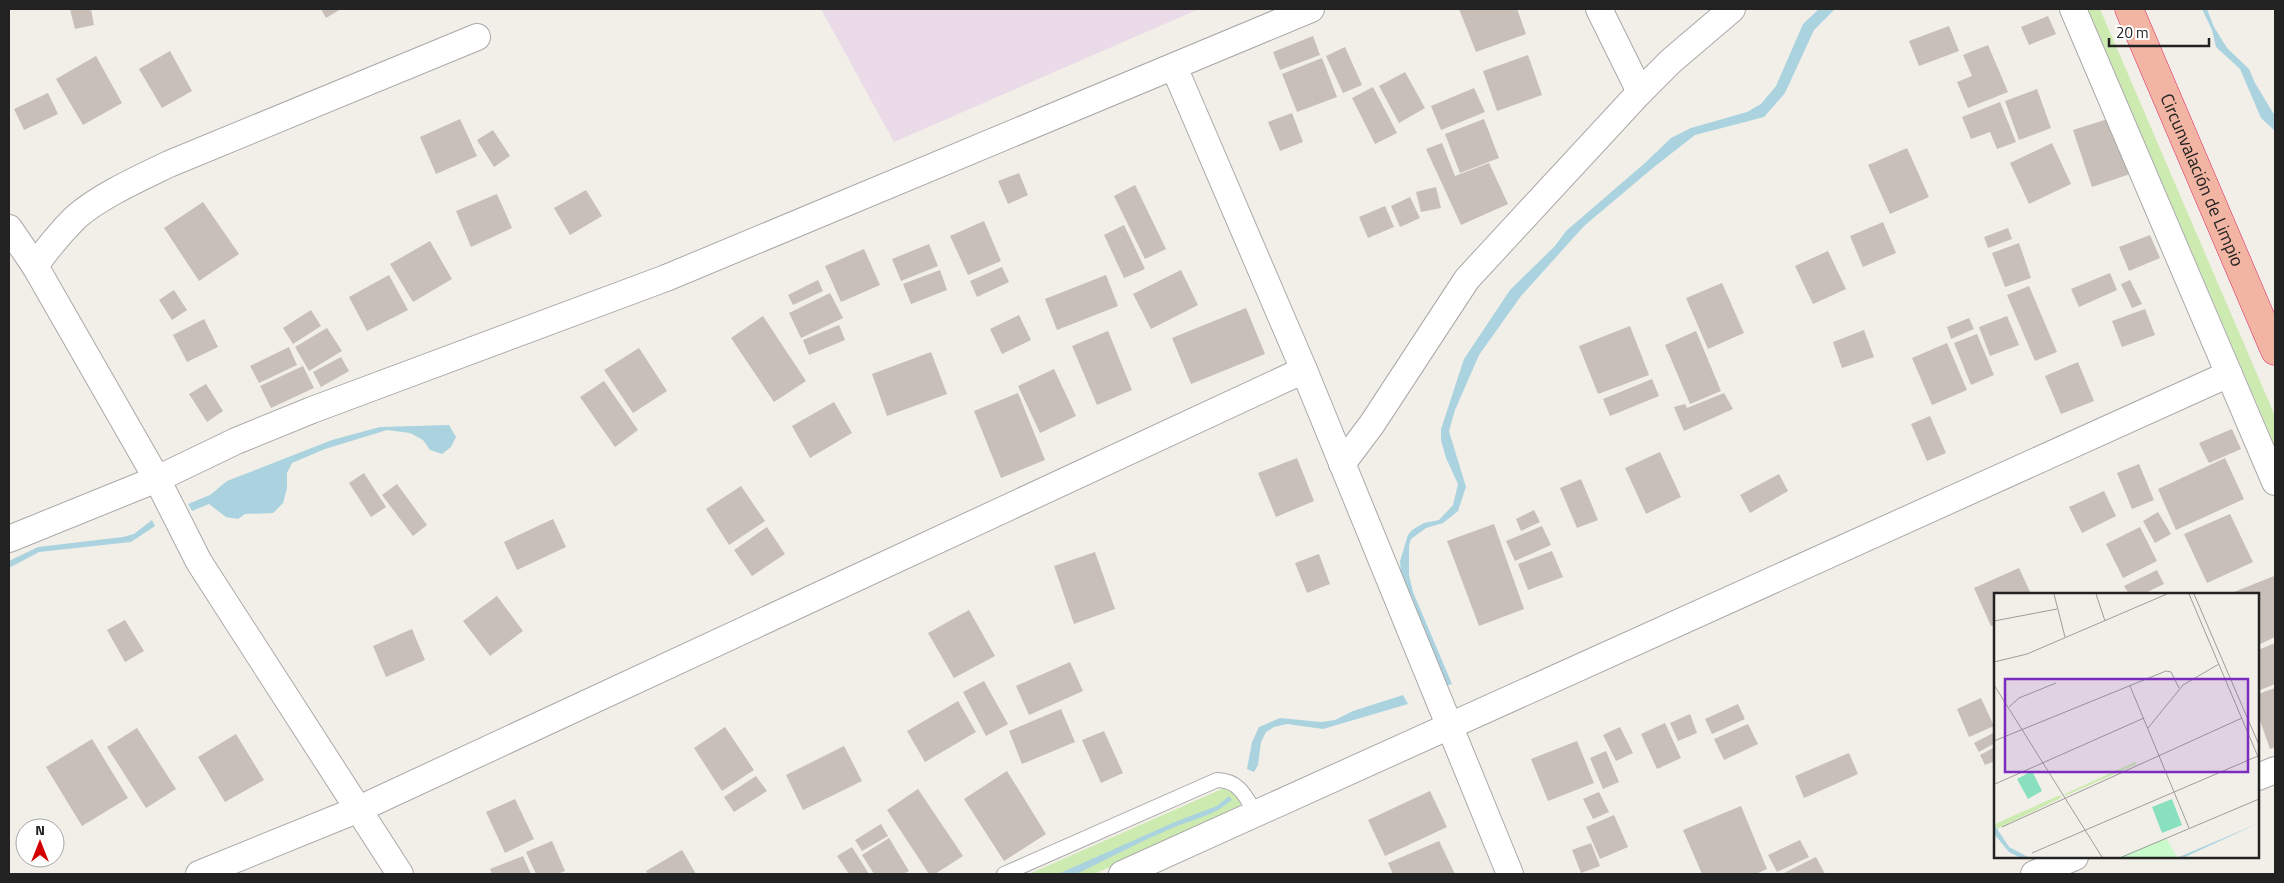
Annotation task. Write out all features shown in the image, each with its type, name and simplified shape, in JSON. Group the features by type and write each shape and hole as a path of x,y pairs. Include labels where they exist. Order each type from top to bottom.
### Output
{"highway":[{"name":"Circunvalación de Limpio","path":"2129,9 2275,351"}],"street":[{"path":"9,539 157,479 236,441 312,410 666,278 1311,9"},
{"path":"1599,9 1640,92"},
{"path":"1342,464 1372,424 1467,279 1640,92 1671,61 1732,9"},
{"path":"2073,9 2275,482"},
{"path":"35,266 76,217 126,184 476,37"},
{"path":"1174,67 1304,370 1510,874"},
{"path":"12,239 35,266 157,479 204,571 400,874"},
{"path":"199,874 359,809 1304,370"},
{"path":"1122,874 2229,374"},
{"path":"2259,777 2275,770"},
{"path":"2034,874 2073,858"}],"lane":[{"path":"1004,874 1217,780 1227,780 1237,785 1256,814"}],"shaded area":[{"path":"821,9 1199,9 894,142"}],"green space":[{"path":"2088,9 2100,9 2275,416 2275,446"},
{"path":"1224,788 1231,790 1240,802 1240,808 1094,874 1029,874"}],"water":[{"path":"1819,9 1835,9 1814,30 1785,93 1764,117 1695,135 1654,167 1584,226 1521,296 1479,355 1455,410 1449,431 1466,487 1458,511 1443,523 1426,528 1411,539 1409,546 1409,575 1413,592 1452,684 1446,686 1401,576 1400,561 1408,535 1412,530 1424,523 1439,520 1453,505 1458,484 1446,458 1441,440 1441,429 1464,359 1510,290 1555,246 1566,231 1671,138 1691,128 1747,112 1761,104 1776,86 1803,24"},
{"path":"2202,9 2207,9 2214,27 2227,48 2249,69 2255,83 2275,116 2275,131 2261,118 2240,69 2216,47 2212,30"},
{"path":"449,425 456,437 451,447 442,454 430,450 423,440 410,433 387,430 325,449 292,463 287,473 287,488 283,503 273,513 245,514 238,519 226,517 209,504 192,511 188,504 210,495 227,481 332,440 380,427"},
{"path":"152,520 155,526 131,542 39,552 9,568 9,561 38,547 123,537 134,534"},
{"path":"1403,695 1408,704 1323,729 1287,724 1274,727 1266,732 1261,742 1258,765 1254,772 1247,769 1252,742 1259,727 1280,718 1321,722 1335,720 1353,711"},
{"path":"1229,796 1232,800 1212,813 1164,831 1076,874 1058,874 1177,821 1217,806"}],"building":[{"path":"70,9 91,9 94,25 75,29"},
{"path":"321,9 341,9 326,18"},
{"path":"1459,9 1517,9 1526,34 1476,52"},
{"path":"2048,16 2056,34 2029,45 2021,27"},
{"path":"1949,26 1959,51 1919,66 1909,41"},
{"path":"1313,36 1320,55 1280,70 1273,52"},
{"path":"1988,45 2008,92 1968,108 1957,82 1972,76 1963,55"},
{"path":"1345,47 1362,85 1343,93 1326,56"},
{"path":"170,51 192,91 162,108 139,69"},
{"path":"1528,55 1542,95 1497,111 1483,71"},
{"path":"96,56 122,103 83,125 56,79"},
{"path":"1322,58 1337,97 1297,112 1282,74"},
{"path":"1405,72 1425,108 1399,123 1379,86"},
{"path":"1373,87 1397,133 1375,144 1352,98"},
{"path":"1474,88 1485,112 1441,130 1431,106"},
{"path":"2037,89 2051,128 2019,140 2005,101"},
{"path":"48,93 58,114 24,130 14,109"},
{"path":"2000,102 2016,142 1997,149 1990,132 1971,139 1962,117"},
{"path":"1292,113 1303,142 1280,151 1268,122"},
{"path":"2111,118 2130,174 2092,187 2073,130"},
{"path":"460,119 477,156 436,174 420,137"},
{"path":"1484,119 1499,158 1460,173 1445,134"},
{"path":"493,130 510,156 494,167 477,140"},
{"path":"1442,143 1455,176 1489,163 1508,204 1461,225 1426,149"},
{"path":"2052,143 2071,184 2029,204 2010,163"},
{"path":"1907,148 1929,197 1890,214 1868,165"},
{"path":"1019,173 1028,195 1008,204 998,181"},
{"path":"1135,185 1166,249 1145,259 1114,196"},
{"path":"1436,187 1441,208 1421,212 1416,192"},
{"path":"586,190 602,216 570,235 554,208"},
{"path":"497,194 512,228 471,247 456,211"},
{"path":"1410,197 1420,218 1400,227 1391,206"},
{"path":"203,202 239,254 199,281 164,228"},
{"path":"1385,206 1394,227 1368,238 1359,217"},
{"path":"984,221 1001,261 968,275 950,236"},
{"path":"1883,222 1896,253 1863,267 1850,236"},
{"path":"1124,225 1145,269 1124,278 1104,235"},
{"path":"2008,228 2012,239 1988,248 1984,237"},
{"path":"2150,235 2160,258 2129,271 2119,247"},
{"path":"430,241 452,279 413,302 390,264"},
{"path":"2019,243 2031,278 2005,287 1992,253"},
{"path":"929,244 938,266 901,281 892,259"},
{"path":"864,249 880,285 841,302 825,266"},
{"path":"1828,251 1846,289 1813,304 1795,266"},
{"path":"1002,267 1009,282 977,297 970,281"},
{"path":"940,270 947,290 911,304 903,284"},
{"path":"1181,270 1198,305 1151,329 1133,294"},
{"path":"2110,273 2117,290 2079,307 2071,289"},
{"path":"389,275 408,310 367,331 349,297"},
{"path":"1106,275 1118,306 1057,330 1045,299"},
{"path":"818,280 823,291 793,305 788,295"},
{"path":"2130,280 2142,304 2132,308 2121,284"},
{"path":"1722,283 1744,333 1708,349 1686,298"},
{"path":"2029,286 2057,352 2035,361 2007,295"},
{"path":"174,290 187,310 172,320 159,300"},
{"path":"830,293 843,318 801,338 789,313"},
{"path":"1246,308 1265,354 1191,384 1172,338"},
{"path":"2145,309 2155,335 2122,347 2112,321"},
{"path":"311,310 321,326 293,344 283,328"},
{"path":"1019,315 1031,340 1002,354 990,329"},
{"path":"763,316 806,381 774,402 731,338"},
{"path":"2007,316 2019,345 1990,356 1979,327"},
{"path":"1969,318 1974,329 1951,339 1947,327"},
{"path":"204,319 218,347 187,362 173,335"},
{"path":"839,325 845,340 809,355 803,340"},
{"path":"1630,326 1649,375 1598,394 1579,346"},
{"path":"327,328 342,351 309,371 295,347"},
{"path":"1864,330 1874,357 1842,368 1833,342"},
{"path":"1108,331 1132,390 1097,405 1072,346"},
{"path":"1696,331 1721,391 1690,404 1665,345"},
{"path":"1977,334 1994,375 1971,385 1954,343"},
{"path":"1947,343 1967,390 1932,405 1912,358"},
{"path":"289,347 297,365 259,383 250,366"},
{"path":"639,348 667,391 633,413 604,370"},
{"path":"931,352 947,394 887,416 872,374"},
{"path":"341,357 349,371 321,387 313,372"},
{"path":"2078,362 2094,401 2061,414 2045,376"},
{"path":"303,366 314,388 271,408 260,386"},
{"path":"1054,369 1076,416 1040,433 1018,386"},
{"path":"1652,379 1659,396 1610,416 1603,399"},
{"path":"604,381 638,430 615,447 580,397"},
{"path":"206,384 223,411 207,422 189,394"},
{"path":"1018,393 1045,460 1001,478 974,411"},
{"path":"1724,393 1733,409 1684,431 1674,407 1685,404 1687,408"},
{"path":"834,402 852,433 810,458 792,426"},
{"path":"1930,416 1946,453 1927,461 1911,424"},
{"path":"2232,429 2241,449 2209,463 2199,443"},
{"path":"1660,452 1681,497 1646,514 1625,468"},
{"path":"1297,458 1314,501 1276,517 1258,473"},
{"path":"2225,458 2244,499 2176,530 2158,489"},
{"path":"2139,464 2154,500 2132,509 2117,473"},
{"path":"364,473 386,507 371,517 349,483"},
{"path":"1779,474 1788,491 1750,513 1740,495"},
{"path":"1581,479 1598,520 1577,528 1560,488"},
{"path":"397,484 427,525 413,536 382,495"},
{"path":"741,486 765,521 729,545 706,509"},
{"path":"2104,491 2116,516 2082,533 2069,507"},
{"path":"1534,510 1540,522 1521,531 1516,519"},
{"path":"2158,512 2171,534 2155,543 2143,521"},
{"path":"2230,514 2253,562 2207,583 2184,534"},
{"path":"553,519 566,547 517,570 504,542"},
{"path":"1494,524 1524,609 1479,626 1447,541"},
{"path":"1542,526 1551,545 1515,561 1506,541"},
{"path":"767,527 785,554 752,576 734,550"},
{"path":"2140,527 2157,561 2123,578 2106,544"},
{"path":"1552,551 1563,577 1528,590 1518,564"},
{"path":"1095,552 1115,609 1074,624 1054,566"},
{"path":"1319,554 1330,584 1307,593 1295,563"},
{"path":"2019,568 2031,593 1994,593 1994,625 1991,626 1974,588"},
{"path":"2157,570 2164,584 2145,593 2128,593 2124,586"},
{"path":"2274,576 2275,637 2259,645 2259,593 2232,593"},
{"path":"497,596 523,631 490,656 463,621"},
{"path":"969,610 995,656 954,678 928,633"},
{"path":"125,620 144,651 125,662 107,630"},
{"path":"412,629 425,660 386,677 373,646"},
{"path":"2275,643 2275,684 2259,691 2259,650"},
{"path":"1070,662 1083,691 1029,715 1016,686"},
{"path":"984,681 1008,724 986,736 963,692"},
{"path":"2275,688 2275,747 2270,749 2259,718 2259,694"},
{"path":"1981,698 1994,726 1969,737 1957,709"},
{"path":"958,701 976,732 925,762 907,731"},
{"path":"1738,704 1745,719 1712,734 1705,719"},
{"path":"1061,709 1075,742 1022,764 1009,731"},
{"path":"1690,714 1697,733 1678,741 1670,723"},
{"path":"1665,723 1681,758 1657,769 1641,734"},
{"path":"1748,724 1758,744 1724,760 1714,739"},
{"path":"725,727 754,770 722,791 694,748"},
{"path":"1620,727 1633,753 1616,761 1603,735"},
{"path":"137,728 176,789 146,808 107,747"},
{"path":"1104,731 1123,773 1101,783 1082,740"},
{"path":"1994,733 1994,744 1979,752 1974,743"},
{"path":"236,734 264,780 225,802 198,757"},
{"path":"92,739 128,798 82,826 46,767"},
{"path":"1577,741 1594,783 1548,801 1531,759"},
{"path":"844,746 862,781 803,810 786,775"},
{"path":"1994,748 1994,761 1985,765 1980,755"},
{"path":"1606,751 1619,782 1603,789 1590,758"},
{"path":"1849,753 1858,774 1804,798 1795,776"},
{"path":"1007,771 1046,834 1004,861 964,799"},
{"path":"756,776 767,791 734,812 724,797"},
{"path":"918,789 963,856 935,874 929,874 887,810"},
{"path":"1430,791 1447,827 1385,856 1368,820"},
{"path":"1599,792 1609,812 1593,819 1583,799"},
{"path":"515,799 534,839 505,853 486,812"},
{"path":"1741,806 1767,869 1756,874 1702,874 1683,830"},
{"path":"1614,815 1628,847 1600,859 1586,827"},
{"path":"881,824 888,836 862,851 855,840"},
{"path":"889,838 909,871 903,874 874,874 862,855"},
{"path":"1800,840 1809,857 1777,872 1768,855"},
{"path":"552,841 565,871 557,874 536,874 526,852"},
{"path":"1439,841 1455,874 1393,874 1388,863"},
{"path":"1591,843 1600,866 1581,873 1572,850"},
{"path":"852,847 869,874 849,874 837,856"},
{"path":"682,850 696,874 648,874 646,871"},
{"path":"523,856 531,874 492,874 490,869"},
{"path":"1816,857 1825,874 1782,874"}]}
